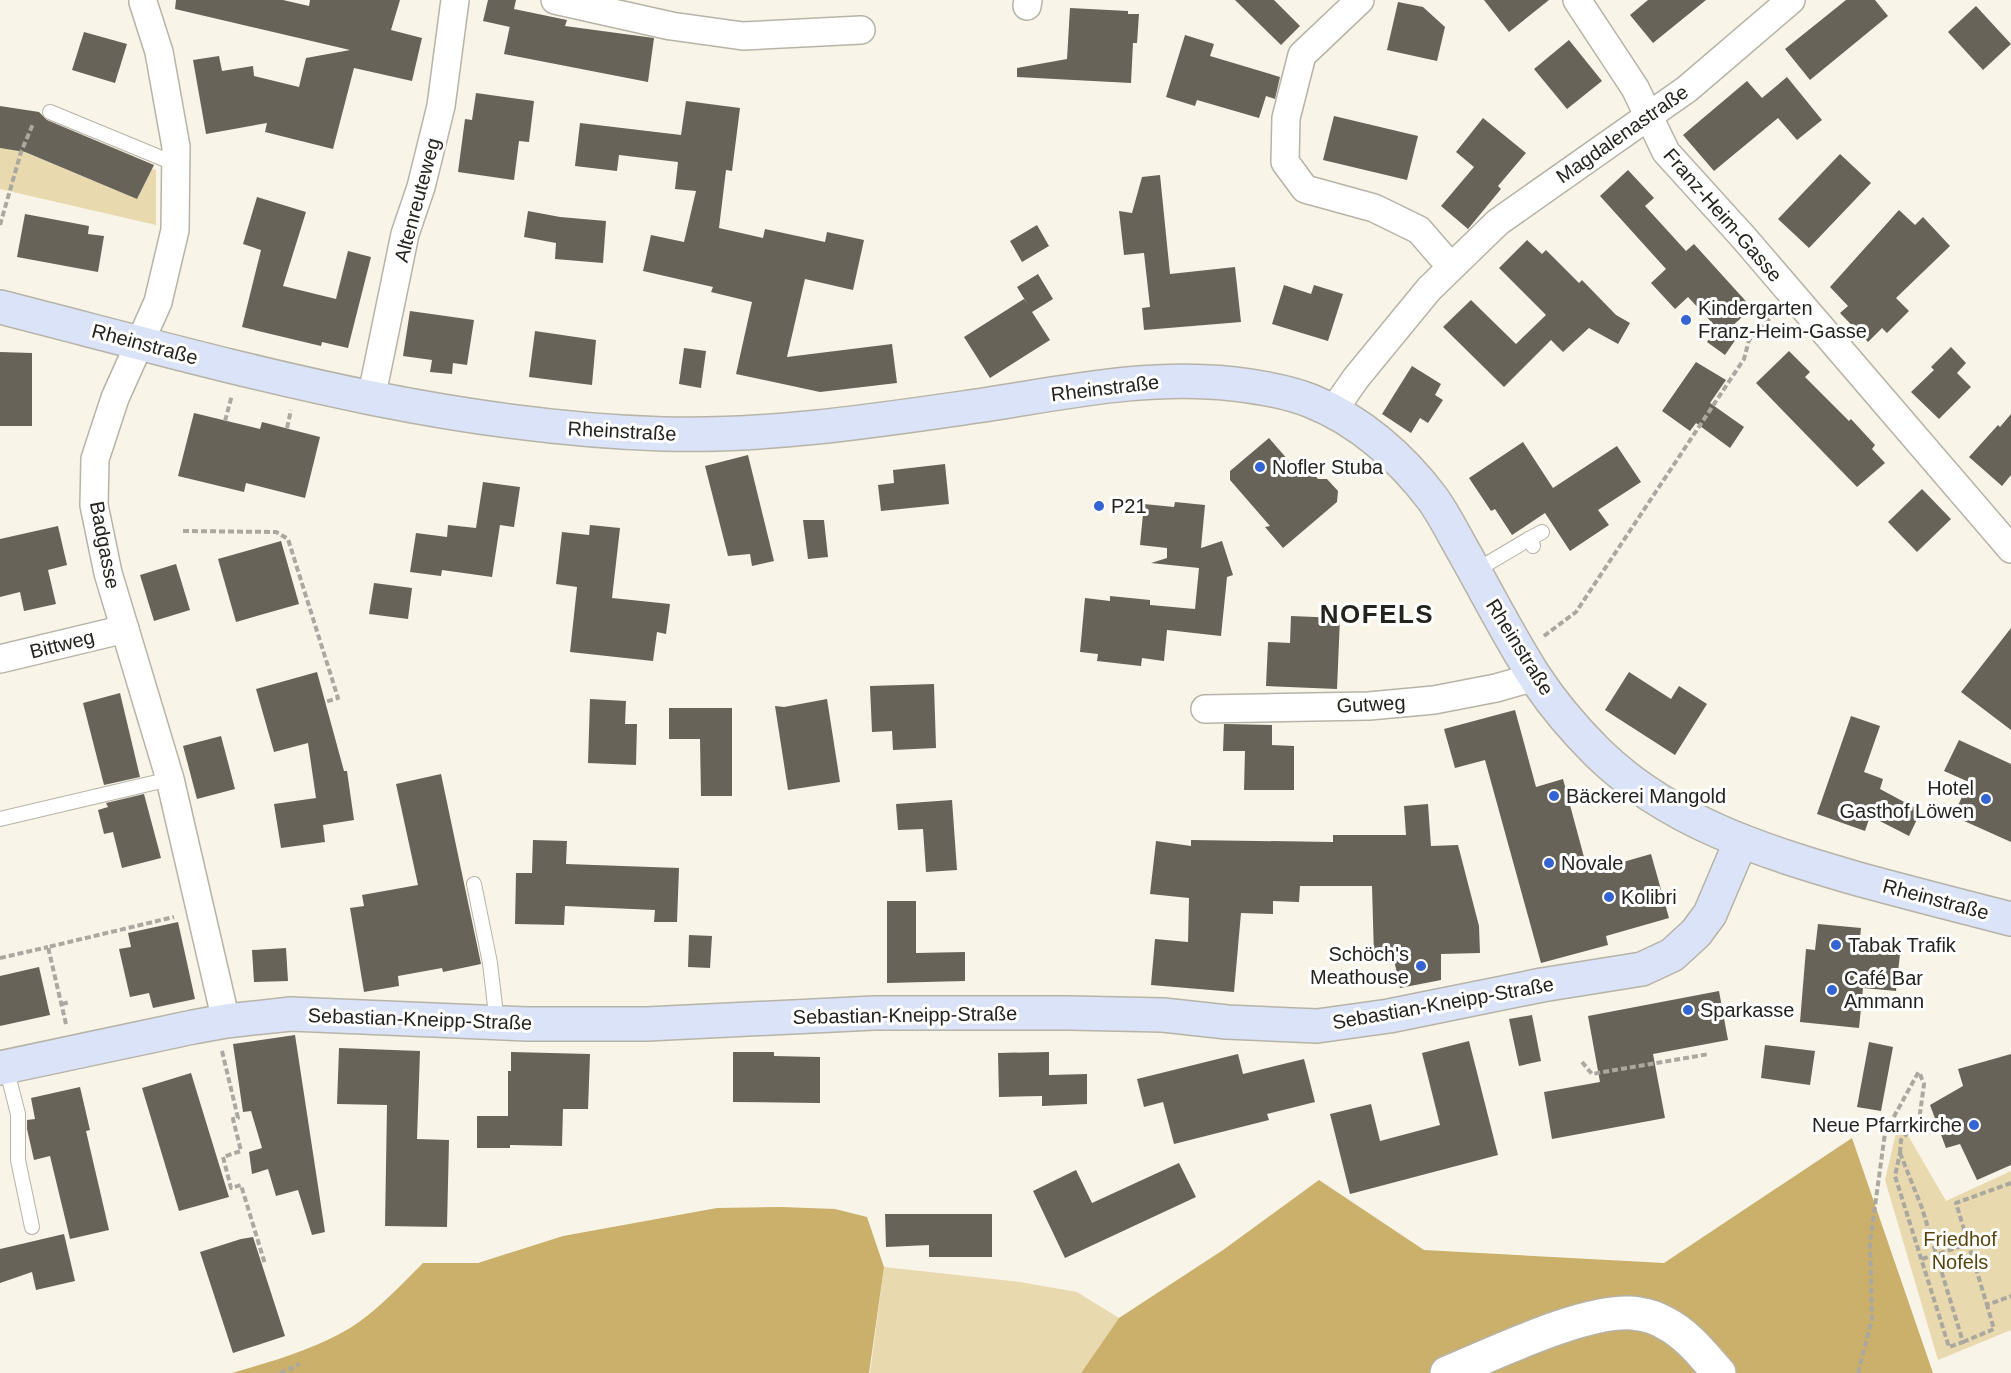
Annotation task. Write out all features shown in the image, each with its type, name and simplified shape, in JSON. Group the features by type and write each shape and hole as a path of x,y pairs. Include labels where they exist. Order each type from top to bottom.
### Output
{"main road":[{"name":"Rheinstraße","path":"0,307 297,383 437,412 534,426 669,434 827,427 1143,381 1202,380 1265,387 1309,400 1353,422 1398,458 1435,501 1535,677 1577,731 1633,784 1696,822 1791,860 1918,896 2011,919"},
{"name":"Sebastian-Kneipp-Straße","path":"3,1067 224,1035 291,1014 497,1023 647,1024 874,1013 1070,1013 1163,1015 1227,1022 1317,1026 1389,1016 1542,985 1642,969 1672,955 1696,933 1710,914 1741,841"}],"street":[{"name":"Altenreuteweg","path":"370,399 405,234 421,187 441,106 455,0"},
{"path":"555,0 671,26 743,36 861,30"},
{"path":"1360,0 1302,55 1286,118 1285,162 1305,189 1374,208 1419,230 1451,267"},
{"name":"Franz-Heim-Gasse","path":"1577,0 1635,88 1666,152 2011,549"},
{"name":"Magdalenastraße","path":"1333,411 1429,289 1498,222 1687,89 1791,0"},
{"name":"Badgasse","path":"143,2 159,52 176,147 175,230 158,302 115,398 95,459 94,509 108,573 170,780 201,910 224,1035"},
{"name":"Bittweg","path":"0,659 125,629"},
{"name":"Gutweg","path":"1205,709 1369,706 1434,700 1496,688 1535,677"},
{"path":"1447,1373 1587,1318 1614,1313 1639,1313 1665,1323 1686,1336 1719,1373"}],"lane":[{"path":"44,114 176,164"},
{"path":"1474,571 1531,543 1542,532"},
{"path":"0,819 170,780"},
{"path":"474,884 490,963 497,1023"},
{"path":"3,1067 18,1114 18,1160 32,1227"}],"path":[{"path":"0,225 21,152 44,114"},
{"path":"1536,642 1576,612 1744,359 1749,340 1792,295"},
{"path":"183,531 276,532 288,539 338,698 325,702"},
{"path":"0,958 201,910"},
{"path":"48,947 68,1030"},
{"path":"62,1004 70,1002"},
{"path":"224,1035 238,1118 233,1119 241,1151 223,1157 231,1188 241,1185 265,1264"},
{"path":"1582,1062 1593,1074 1709,1054"},
{"path":"1858,1373 1872,1319 1870,1243 1886,1133 1919,1071 1924,1084 1919,1121 1901,1140 1895,1176 1949,1347 1994,1329 1956,1203 2011,1183"},
{"path":"1900,1154 1922,1208 1963,1342"},
{"path":"1922,1259 1968,1244"},
{"path":"1987,1305 2011,1296"},
{"path":"280,1373 300,1364"}],"green space":[{"path":"0,148 22,151 137,199 152,169 156,170 156,225 0,189"},
{"name":"Friedhof Nofels","path":"1899,1120 1946,1201 2011,1171 2011,1330 1938,1360 1885,1180"},
{"path":"884,1267 1020,1282 1077,1292 1119,1318 1081,1373 870,1373"}],"shaded area":[{"path":"1852,1138 1933,1373 1081,1373 1119,1318 1223,1250 1319,1180 1424,1250 1664,1263"},
{"path":"717,1208 835,1209 867,1217 884,1267 869,1373 232,1373 307,1349 350,1328 379,1306 423,1263 478,1263 563,1236"}],"building":[{"path":"176,0 283,0 309,6 310,0 400,0 391,30 422,38 412,81 354,68 333,149 265,132 267,123 206,134 193,60 219,56 222,71 253,66 254,76 299,87 306,58 350,50 175,9"},
{"path":"488,0 516,0 514,9 567,20 565,26 654,38 648,82 504,54 510,27 483,21"},
{"path":"1235,0 1274,0 1300,26 1281,45"},
{"path":"1484,0 1549,0 1509,32"},
{"path":"1648,0 1706,0 1653,43 1630,15"},
{"path":"1846,0 1875,0 1888,16 1810,80 1785,49"},
{"path":"1398,2 1423,7 1445,27 1437,61 1387,50"},
{"path":"1976,6 2011,44 1983,70 1948,32"},
{"path":"1070,8 1128,11 1128,14 1139,14 1137,43 1133,43 1131,83 1017,77 1017,68 1067,59"},
{"path":"84,32 127,44 115,83 72,70"},
{"path":"1185,35 1214,44 1210,56 1280,77 1275,99 1266,96 1259,118 1197,100 1195,106 1166,97"},
{"path":"1569,40 1602,81 1567,109 1534,69"},
{"path":"1787,77 1822,120 1797,140 1778,118 1714,171 1683,135 1747,81 1762,98"},
{"path":"476,93 534,101 529,142 519,141 514,180 458,172 465,119 472,120"},
{"path":"686,101 740,108 732,171 726,170 719,228 763,238 765,229 825,242 827,232 864,240 853,290 805,279 787,357 892,344 897,383 820,392 736,374 752,302 711,292 713,287 643,271 651,235 684,242 696,191 675,189 678,162 619,155 617,171 575,166 580,123 681,135"},
{"path":"0,106 39,112 47,120 154,165 137,199 25,152 0,148"},
{"path":"1334,116 1418,136 1407,180 1323,160"},
{"path":"1483,118 1526,153 1498,186 1501,189 1468,229 1441,206 1474,167 1456,152"},
{"path":"1840,154 1871,183 1809,248 1778,219"},
{"path":"1628,170 1654,198 1645,206 1686,251 1694,244 1752,308 1729,329 1738,336 1725,355 1707,342 1717,328 1688,297 1675,309 1651,283 1666,269 1600,196"},
{"path":"1160,175 1170,274 1235,267 1241,322 1144,330 1142,308 1150,307 1144,253 1124,255 1119,211 1132,213 1142,177"},
{"path":"257,197 306,212 283,286 336,299 348,251 371,257 348,348 322,342 321,346 242,327 261,250 243,244"},
{"path":"1899,210 1915,225 1923,217 1950,246 1896,298 1909,311 1887,333 1882,328 1868,342 1840,313 1848,306 1830,287"},
{"path":"528,211 560,217 606,221 603,263 555,259 556,243 524,237"},
{"path":"25,214 89,226 88,234 104,236 98,272 17,257"},
{"path":"1037,225 1049,246 1022,262 1010,241"},
{"path":"1527,240 1542,254 1546,250 1579,283 1582,280 1616,315 1630,323 1618,344 1589,328 1563,352 1551,340 1504,387 1443,327 1471,300 1516,344 1546,315 1499,268"},
{"path":"1038,274 1053,299 1032,312 1050,340 990,378 964,337 1024,299 1028,305 1017,287"},
{"path":"1284,285 1311,294 1314,285 1343,294 1328,341 1272,324"},
{"path":"410,311 474,320 467,365 453,363 452,374 430,372 432,360 403,356"},
{"path":"535,331 596,340 592,385 529,377"},
{"path":"1951,347 1966,363 1957,373 1971,387 1939,419 1911,392 1934,370 1931,367"},
{"path":"684,348 706,351 701,388 679,384"},
{"path":"1789,351 1810,372 1805,377 1849,421 1851,419 1875,445 1872,449 1885,463 1857,487 1756,383"},
{"path":"0,352 32,353 32,426 0,426"},
{"path":"1696,362 1726,380 1710,403 1744,427 1730,448 1696,423 1690,431 1662,411"},
{"path":"1412,366 1441,384 1435,395 1443,400 1428,423 1420,418 1411,433 1382,414"},
{"path":"194,413 260,429 262,422 320,437 305,498 246,483 244,492 178,476"},
{"path":"2011,414 2011,475 2002,486 1969,457"},
{"path":"1269,438 1289,461 1302,461 1318,479 1327,479 1338,491 1337,502 1283,548 1265,527 1270,526 1230,480 1230,471"},
{"path":"1523,442 1553,488 1617,446 1641,482 1598,510 1609,525 1570,551 1545,513 1512,535 1495,509 1491,511 1469,478"},
{"path":"748,455 774,561 752,566 750,554 728,556 705,466"},
{"path":"945,464 949,504 881,511 878,485 894,483 893,470"},
{"path":"483,482 520,487 514,527 500,525 492,577 442,570 441,576 410,572 416,533 447,537 448,525 476,528"},
{"path":"1922,489 1951,519 1917,552 1888,522"},
{"path":"1175,502 1205,505 1201,548 1222,541 1233,575 1227,577 1221,636 1167,630 1164,661 1142,658 1141,666 1097,661 1098,654 1080,652 1085,598 1110,601 1110,596 1150,600 1150,605 1195,609 1199,568 1151,563 1167,558 1167,548 1140,545 1144,504 1174,507"},
{"path":"803,520 824,520 828,557 808,559"},
{"path":"590,525 620,528 612,598 670,604 666,634 657,632 653,661 570,652 577,587 556,584 562,532 589,535"},
{"path":"58,526 67,565 48,570 56,604 24,611 20,592 0,597 0,539"},
{"path":"281,541 299,604 236,622 218,559"},
{"path":"176,564 190,610 154,621 140,575"},
{"path":"374,583 412,588 408,619 369,614"},
{"path":"1291,616 1340,618 1337,689 1266,686 1268,642 1290,643"},
{"path":"2011,628 2011,730 1961,692"},
{"path":"317,672 344,771 347,771 354,820 323,825 325,842 281,848 274,804 316,798 308,743 274,752 256,689"},
{"path":"1629,672 1671,699 1679,686 1707,704 1675,755 1605,710"},
{"path":"934,684 936,748 893,750 892,731 872,732 870,686"},
{"path":"120,693 140,777 104,785 83,703"},
{"path":"590,699 626,701 625,724 637,724 636,765 588,763"},
{"path":"827,699 840,782 788,790 775,706 784,707"},
{"path":"669,708 732,708 732,796 701,796 700,739 669,739"},
{"name":"Novale","path":"1515,710 1536,787 1563,779 1588,872 1651,854 1669,918 1606,936 1608,945 1541,963 1485,760 1455,768 1444,729"},
{"path":"1851,716 1880,726 1864,772 1883,779 1880,789 1921,811 1909,836 1870,816 1865,831 1817,814"},
{"path":"1224,724 1272,725 1272,745 1294,746 1294,790 1244,790 1245,751 1223,751"},
{"path":"221,736 235,789 197,799 183,746"},
{"name":"Hotel Gasthof Löwen","path":"1959,740 2011,764 2011,842 1953,816 1969,782 1944,771"},
{"path":"441,774 481,964 443,972 442,968 398,976 399,986 364,992 350,908 364,906 362,895 418,885 396,784"},
{"path":"144,794 161,858 122,868 113,832 104,834 98,810 108,807 106,803"},
{"path":"952,800 957,870 926,872 923,829 898,830 896,804"},
{"path":"1428,804 1431,846 1458,845 1479,926 1480,953 1441,954 1441,980 1400,988 1393,955 1374,956 1372,886 1300,886 1299,902 1273,901 1273,914 1241,913 1234,992 1151,985 1155,939 1188,942 1189,898 1150,894 1156,841 1191,846 1191,840 1333,842 1333,835 1406,835 1404,806"},
{"path":"533,840 567,841 566,864 679,868 677,922 654,922 655,910 565,906 564,925 515,924 516,873 532,873"},
{"path":"887,901 916,901 916,953 965,952 965,981 887,983"},
{"path":"178,922 195,999 153,1008 149,993 130,997 119,949 131,947 128,933"},
{"path":"1818,924 1861,928 1859,950 1900,954 1896,991 1863,988 1859,1028 1800,1022 1806,949 1815,950"},
{"path":"689,935 712,936 710,968 688,967"},
{"path":"286,948 288,981 254,982 252,950"},
{"path":"39,967 50,1015 0,1026 0,976"},
{"path":"1719,991 1728,1040 1653,1054 1665,1118 1552,1139 1544,1092 1600,1082 1588,1016"},
{"path":"1532,1015 1541,1061 1519,1066 1509,1019"},
{"path":"295,1035 325,1232 312,1235 298,1190 276,1196 268,1169 252,1174 249,1152 262,1148 251,1111 243,1112 233,1044"},
{"path":"1469,1041 1498,1155 1350,1194 1330,1114 1371,1104 1380,1141 1440,1125 1422,1053"},
{"path":"1869,1042 1893,1047 1881,1111 1857,1107"},
{"path":"1765,1045 1815,1051 1810,1085 1761,1078"},
{"path":"339,1048 420,1051 417,1139 449,1140 447,1227 385,1226 387,1105 337,1104"},
{"path":"511,1052 590,1054 588,1109 563,1109 562,1146 510,1145 510,1148 477,1148 477,1116 508,1116 508,1071 511,1071"},
{"path":"733,1052 774,1052 774,1056 820,1057 820,1103 733,1102"},
{"path":"1049,1052 1049,1075 1087,1074 1087,1104 1042,1106 1042,1096 999,1097 998,1053"},
{"path":"1238,1054 1243,1074 1304,1059 1315,1102 1267,1114 1269,1120 1174,1144 1163,1102 1144,1107 1137,1079"},
{"name":"Neue Pfarrkirche","path":"2011,1054 2011,1165 1977,1180 1960,1144 1946,1148 1930,1105 1963,1086 1958,1069"},
{"path":"191,1073 229,1197 179,1211 142,1088"},
{"path":"80,1087 90,1130 86,1131 109,1230 70,1239 50,1156 34,1160 27,1120 35,1119 31,1098"},
{"path":"1179,1163 1196,1197 1065,1258 1033,1191 1076,1170 1092,1203"},
{"path":"885,1214 992,1214 992,1257 929,1257 929,1245 886,1247"},
{"path":"64,1234 75,1281 36,1290 32,1272 0,1283 0,1249"},
{"path":"253,1237 285,1336 233,1353 200,1252"}],"place":[{"name":"Kindergarten Franz-Heim-Gasse","path":"1686,320"},
{"name":"Nofler Stuba","path":"1260,467"},
{"name":"P21","path":"1099,506"},
{"name":"Bäckerei Mangold","path":"1554,796"},
{"name":"Hotel Gasthof Löwen","path":"1986,799"},
{"name":"Novale","path":"1549,863"},
{"name":"Kolibri","path":"1609,897"},
{"name":"Tabak Trafik","path":"1836,945"},
{"name":"Schöch's Meathouse","path":"1421,966"},
{"name":"Café Bar Ammann","path":"1832,990"},
{"name":"Sparkasse","path":"1688,1010"},
{"name":"Neue Pfarrkirche","path":"1974,1125"}],"district":[{"name":"NOFELS","path":"1377,614"}]}
